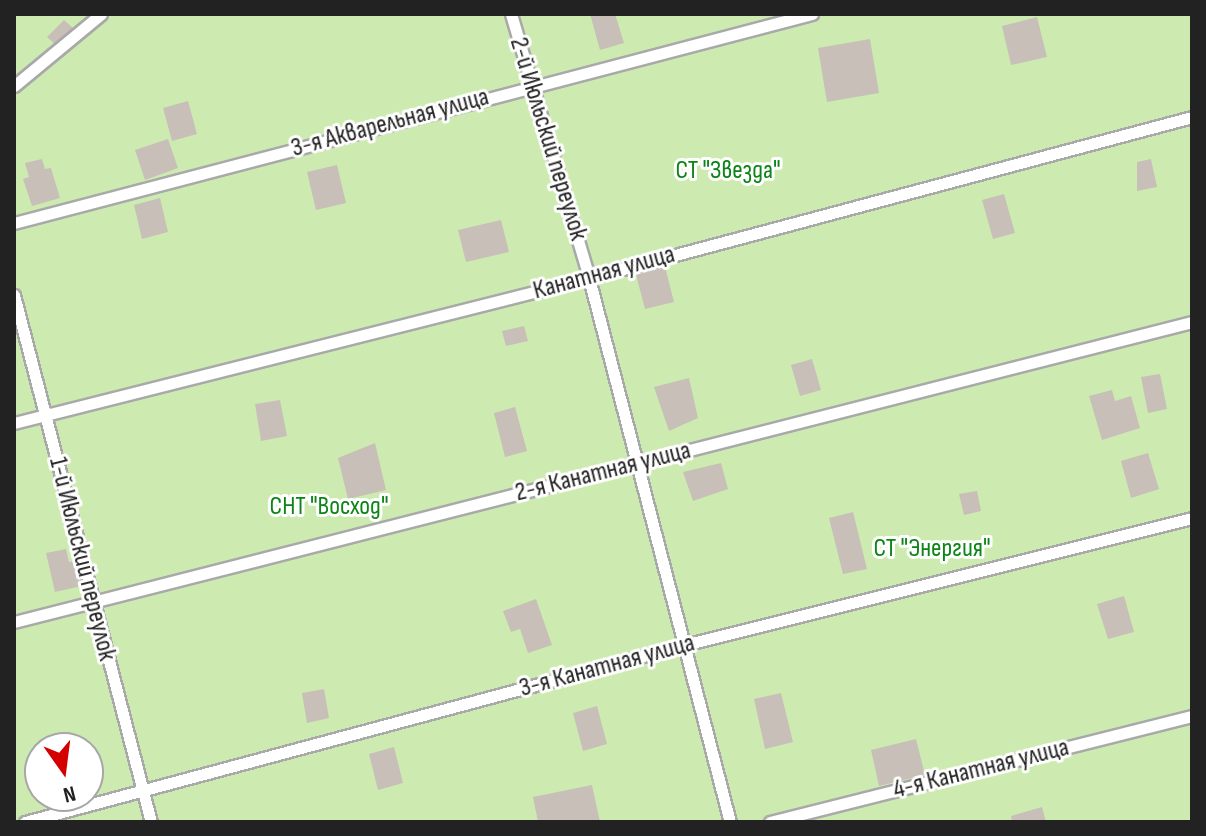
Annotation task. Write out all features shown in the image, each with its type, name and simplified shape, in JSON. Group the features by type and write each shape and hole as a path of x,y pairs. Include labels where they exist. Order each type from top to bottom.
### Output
{"lane":[{"path":"14,86 101,14"},
{"name":"2-й Июльский переулок","path":"511,14 589,278 730,822"},
{"name":"3-я Акварельная улица","path":"14,223 812,14"},
{"name":"Канатная улица","path":"14,423 589,278 1192,117"},
{"name":"1-й Июльский переулок","path":"14,295 151,822"},
{"name":"2-я Канатная улица","path":"14,622 1192,322"},
{"name":"3-я Канатная улица","path":"25,822 684,645 1192,518"},
{"name":"4-я Канатная улица","path":"770,822 1192,716"}],"green space":[{"path":"14,14 1192,14 1192,822 14,822"}],"building":[{"path":"590,14 615,14 624,43 600,50"},
{"path":"1037,17 1047,57 1011,65 1002,26"},
{"path":"64,20 74,29 57,46 47,37"},
{"path":"870,39 879,93 827,102 818,48"},
{"path":"188,101 197,134 172,141 163,108"},
{"path":"168,139 178,168 145,180 135,150"},
{"path":"42,159 45,169 51,168 60,198 32,206 23,179 29,177 25,163"},
{"path":"1151,159 1157,187 1137,191 1137,162"},
{"path":"337,165 346,203 316,210 307,172"},
{"path":"1004,194 1015,233 993,239 982,200"},
{"path":"160,198 168,232 142,239 134,205"},
{"path":"501,220 509,252 466,262 458,230"},
{"path":"664,263 674,302 645,309 635,271"},
{"path":"524,326 528,341 506,346 502,331"},
{"path":"812,359 821,390 800,396 791,365"},
{"path":"1160,374 1167,409 1148,413 1141,377"},
{"path":"689,378 698,418 669,431 654,387"},
{"path":"1112,390 1115,401 1131,396 1140,428 1102,440 1089,396"},
{"path":"280,400 287,436 261,441 255,404"},
{"path":"515,407 527,451 505,457 494,413"},
{"path":"375,443 386,490 348,499 338,458"},
{"path":"1148,453 1159,489 1131,498 1121,461"},
{"path":"721,463 728,489 693,501 683,472"},
{"path":"977,491 981,511 964,515 959,494"},
{"path":"853,512 867,569 843,574 829,518"},
{"path":"66,549 69,562 80,560 86,585 55,592 46,553"},
{"path":"1124,596 1134,632 1108,639 1097,604"},
{"path":"536,599 552,645 528,653 520,629 511,632 503,611"},
{"path":"324,689 329,718 307,723 302,693"},
{"path":"781,693 793,742 765,749 754,699"},
{"path":"597,706 607,744 583,751 573,713"},
{"path":"916,739 925,775 879,786 871,750"},
{"path":"394,747 403,783 378,790 369,754"},
{"path":"592,785 600,822 538,822 533,797"},
{"path":"1042,807 1046,822 1012,822 1011,816"}],"park label":[{"name":"СТ \"Звезда\"","path":"728,171"},
{"name":"СНТ \"Восход\"","path":"329,507"},
{"name":"СТ \"Энергия\"","path":"932,549"}]}
